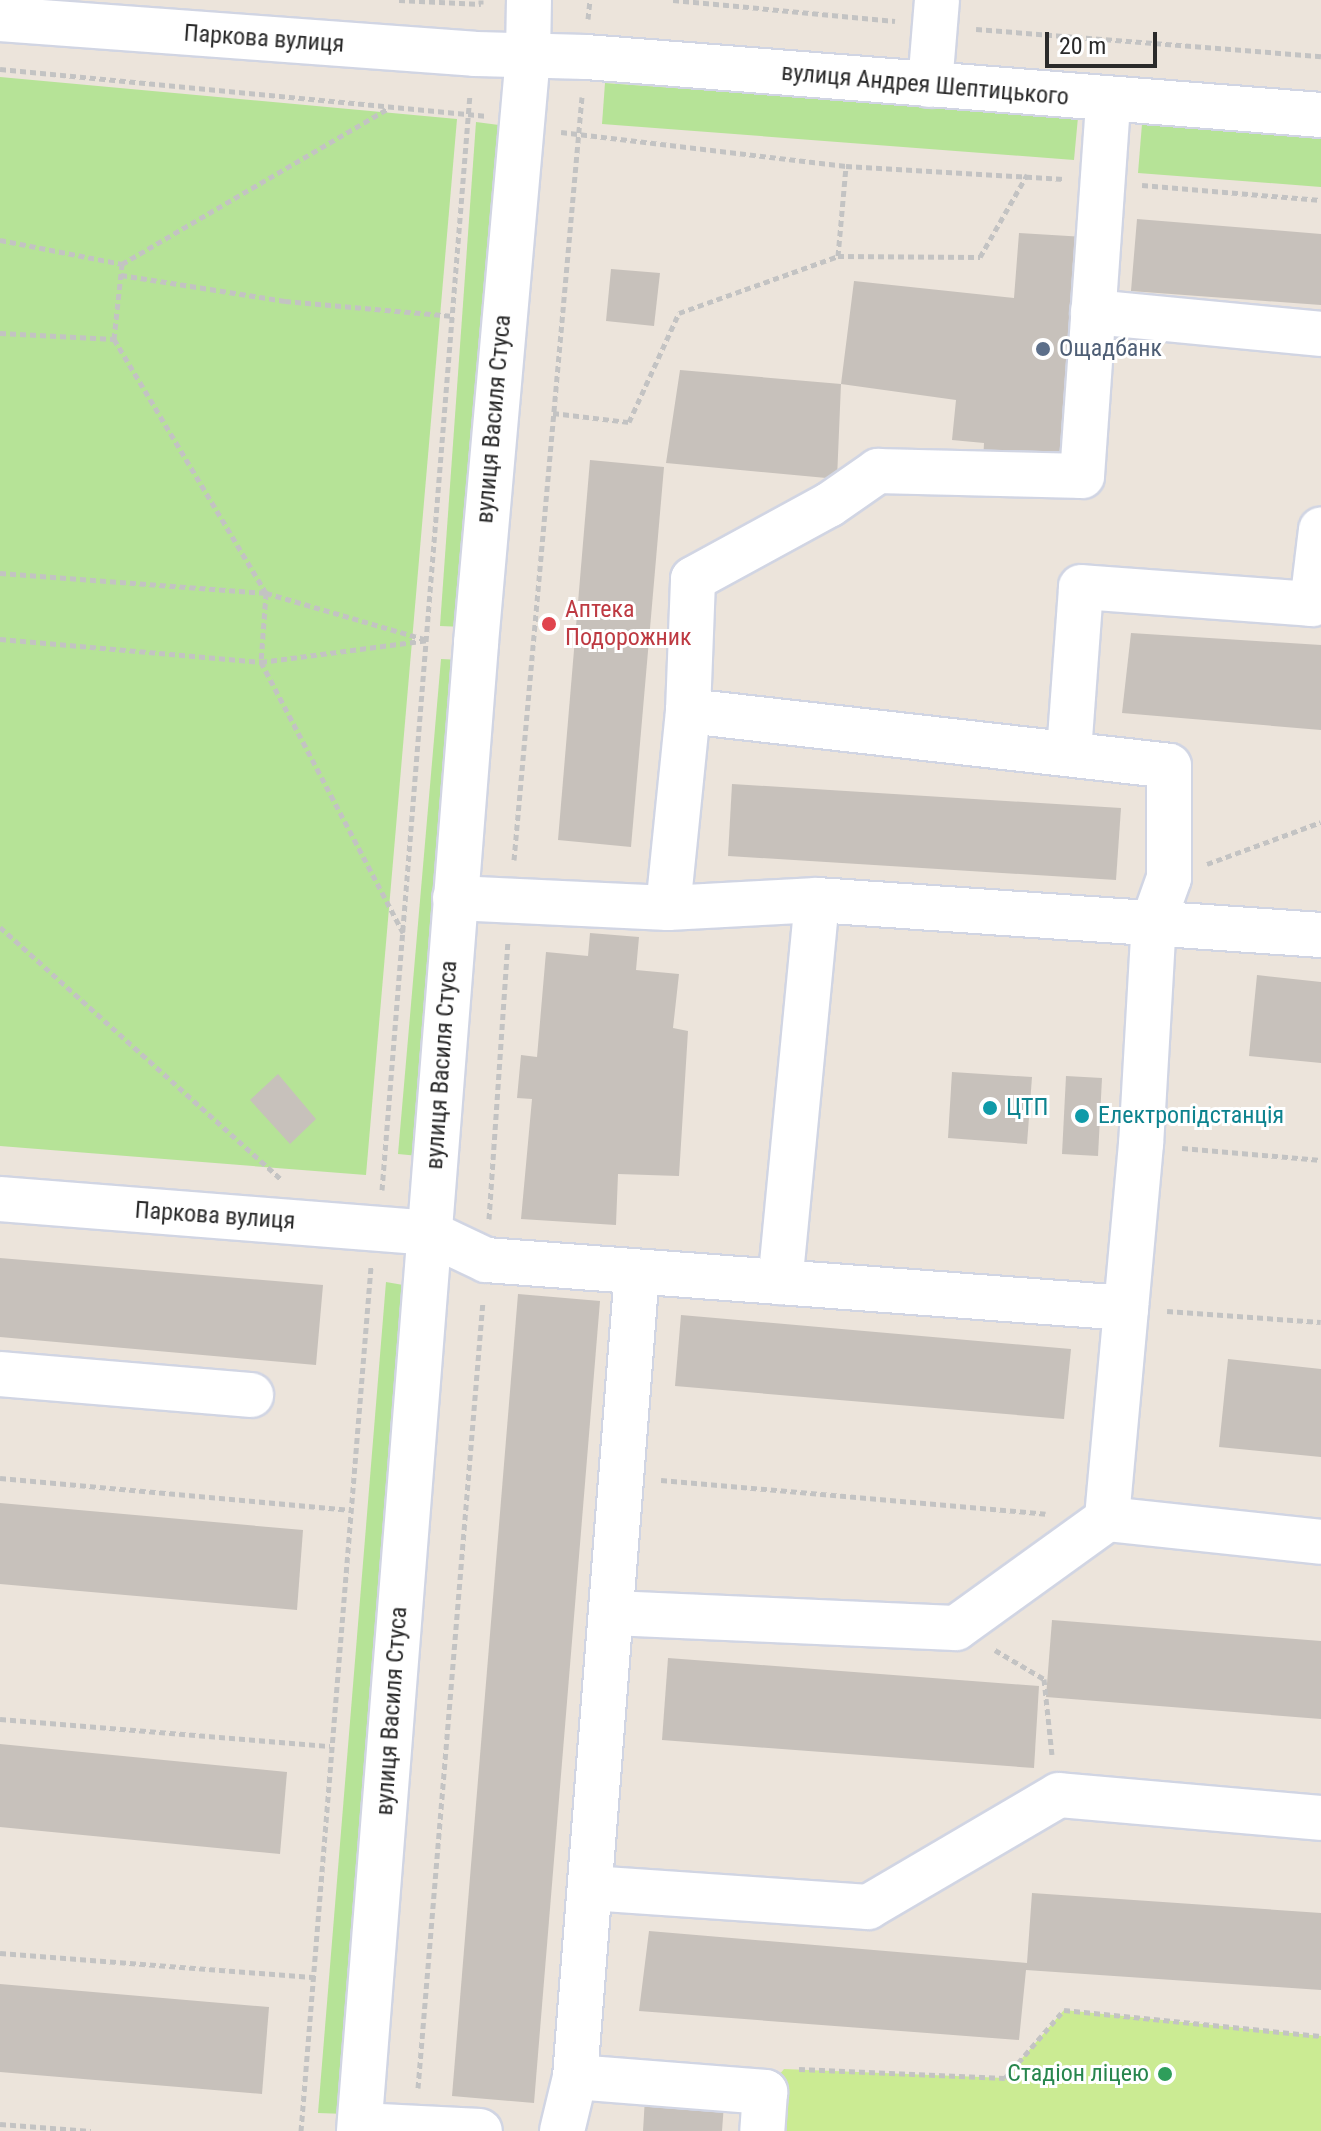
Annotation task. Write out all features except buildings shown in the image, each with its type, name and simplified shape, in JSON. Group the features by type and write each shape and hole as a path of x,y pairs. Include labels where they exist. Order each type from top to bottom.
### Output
{"street":[{"name":"вулиця Василя Стуса","path":"360,2128 455,898 528,56 529,0"},
{"path":"930,85 936,13"},
{"name":"Паркова вулиця","path":"0,19 528,56"},
{"name":"вулиця Андрея Шептицького","path":"528,56 1321,115"},
{"path":"668,908 688,711 693,579 829,505 878,471 1082,476 1099,182 1108,101"},
{"path":"1093,312 1321,334"},
{"path":"1069,752 1081,587 1312,604 1320,518"},
{"path":"688,711 1069,752 1169,766 1169,878 1154,920 1141,1144 1107,1519"},
{"path":"455,898 668,908 817,900 1154,920 1321,935"},
{"path":"780,1282 817,900"},
{"name":"Паркова вулиця","path":"0,1199 429,1233"},
{"path":"429,1233 486,1260 1126,1308"},
{"path":"562,2131 575,2077 637,1271"},
{"path":"0,1374 251,1395"},
{"path":"611,1613 956,1628 1107,1519 1321,1542"},
{"path":"590,1888 868,1907 1059,1795 1321,1818"},
{"path":"575,2077 764,2111"},
{"path":"360,2128 480,2131"}],"path":[{"path":"301,2131 349,1510 404,933 468,113 481,2 399,0"},
{"path":"673,0 936,13 1321,56"},
{"path":"0,69 468,113"},
{"path":"0,240 122,264 392,106"},
{"path":"415,2130 486,1260 511,903 578,137 846,166 1027,175 1321,200"},
{"path":"838,256 846,166"},
{"path":"553,413 629,422 679,313 838,256 980,257 1027,175"},
{"path":"122,264 114,339 266,593 261,662 404,933"},
{"path":"121,275 285,301 453,316"},
{"path":"0,333 114,339"},
{"path":"0,573 266,593 428,640"},
{"path":"0,639 261,662 428,640 476,643"},
{"path":"1169,878 1321,822"},
{"path":"0,927 293,1190"},
{"path":"1141,1144 1321,1160"},
{"path":"1126,1308 1321,1322"},
{"path":"620,1476 1107,1519"},
{"path":"0,1478 349,1510"},
{"path":"956,1628 1044,1679 1043,1704 1059,1795"},
{"path":"0,1719 330,1746"},
{"path":"0,1953 315,1977"},
{"path":"764,2111 784,2069 1005,2078 1064,2010 1321,2036"},
{"path":"0,2124 91,2131"}],"green space":[{"path":"0,77 457,119 366,1175 0,1146"},
{"path":"605,83 1078,117 1074,160 602,124"},
{"path":"476,122 499,125 464,627 440,626"},
{"path":"1142,124 1321,139 1321,187 1138,173"},
{"path":"441,659 461,660 419,1156 398,1154"},
{"path":"386,1282 409,1286 346,2114 318,2113"},
{"name":"Стадіон ліцею","path":"1064,2010 1321,2036 1321,2131 764,2131 765,2092 784,2069 1005,2078"}],"place":[{"name":"Ощадбанк","path":"1043,349"},
{"name":"Аптека Подорожник","path":"549,624"},
{"name":"ЦТП","path":"990,1108"},
{"name":"Електропідстанція","path":"1082,1116"},
{"name":"Стадіон ліцею","path":"1165,2074"}]}
